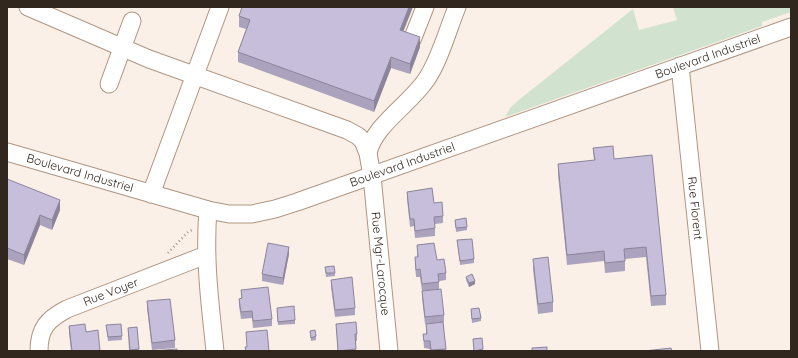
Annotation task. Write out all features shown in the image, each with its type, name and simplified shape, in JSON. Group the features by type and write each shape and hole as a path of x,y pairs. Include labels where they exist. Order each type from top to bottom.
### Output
{"street":[{"path":"28,7 122,48 353,132 363,141 368,153"},
{"path":"151,194 220,7"},
{"path":"412,40 425,7"},
{"path":"368,153 369,146 375,135 420,89 432,70 457,7"},
{"path":"109,84 132,21"},
{"name":"Boulevard Industriel","path":"7,152 151,194 208,218 264,212 372,176 791,27"},
{"name":"Rue Florent","path":"680,66 710,351"},
{"name":"Rue Mgr-Larocque","path":"368,153 372,176 390,351"},
{"path":"208,218 206,255 215,351"},
{"name":"Rue Voyer","path":"39,351 42,332 50,319 56,315 206,255"}],"path":[{"path":"166,270 162,259 188,232 198,227 208,218"}],"green space":[{"path":"673,7 791,7 791,12 762,22 762,26 505,117 510,108 520,99 633,9 639,30 677,20"}],"building":[{"path":"242,7 409,7 400,30 420,37 410,64 391,57 374,101 238,52 250,20 239,16"},
{"path":"613,146 614,159 652,155 666,295 651,296 646,247 624,249 625,261 605,263 604,251 567,255 558,164 595,160 593,148"},
{"path":"7,179 60,200 52,220 40,215 24,255 7,248"},
{"path":"432,188 434,203 442,202 443,216 434,217 435,228 415,231 414,219 410,219 407,192"},
{"path":"466,218 467,227 456,228 455,220"},
{"path":"472,239 474,259 460,261 457,240"},
{"path":"268,243 289,247 283,278 262,274"},
{"path":"434,243 437,260 444,259 446,273 438,274 439,282 422,284 420,269 416,270 415,257 418,257 417,245"},
{"path":"548,257 553,302 538,304 533,259"},
{"path":"334,266 335,273 326,273 325,267"},
{"path":"472,274 475,281 469,283 466,277"},
{"path":"352,277 355,308 335,310 331,280"},
{"path":"268,287 272,319 253,321 252,311 241,312 239,299 242,298 241,290"},
{"path":"441,289 444,315 425,317 422,291"},
{"path":"170,299 175,340 152,343 147,301"},
{"path":"294,306 295,320 278,322 277,308"},
{"path":"479,308 481,318 472,319 471,309"},
{"path":"356,322 356,349 338,351 336,324"},
{"path":"443,322 446,349 431,350 430,341 424,341 423,334 427,334 426,324"},
{"path":"85,324 86,332 98,330 100,351 72,351 69,326"},
{"path":"121,324 122,336 108,337 106,325"},
{"path":"137,327 139,349 130,350 128,328"},
{"path":"267,330 269,351 246,351 246,332"},
{"path":"315,330 316,336 311,338 310,331"},
{"path":"482,338 483,349 474,351 473,339"},
{"path":"547,347 547,351 532,351 532,348"},
{"path":"671,348 672,351 644,351"},
{"path":"177,349 177,351 153,351"}]}
